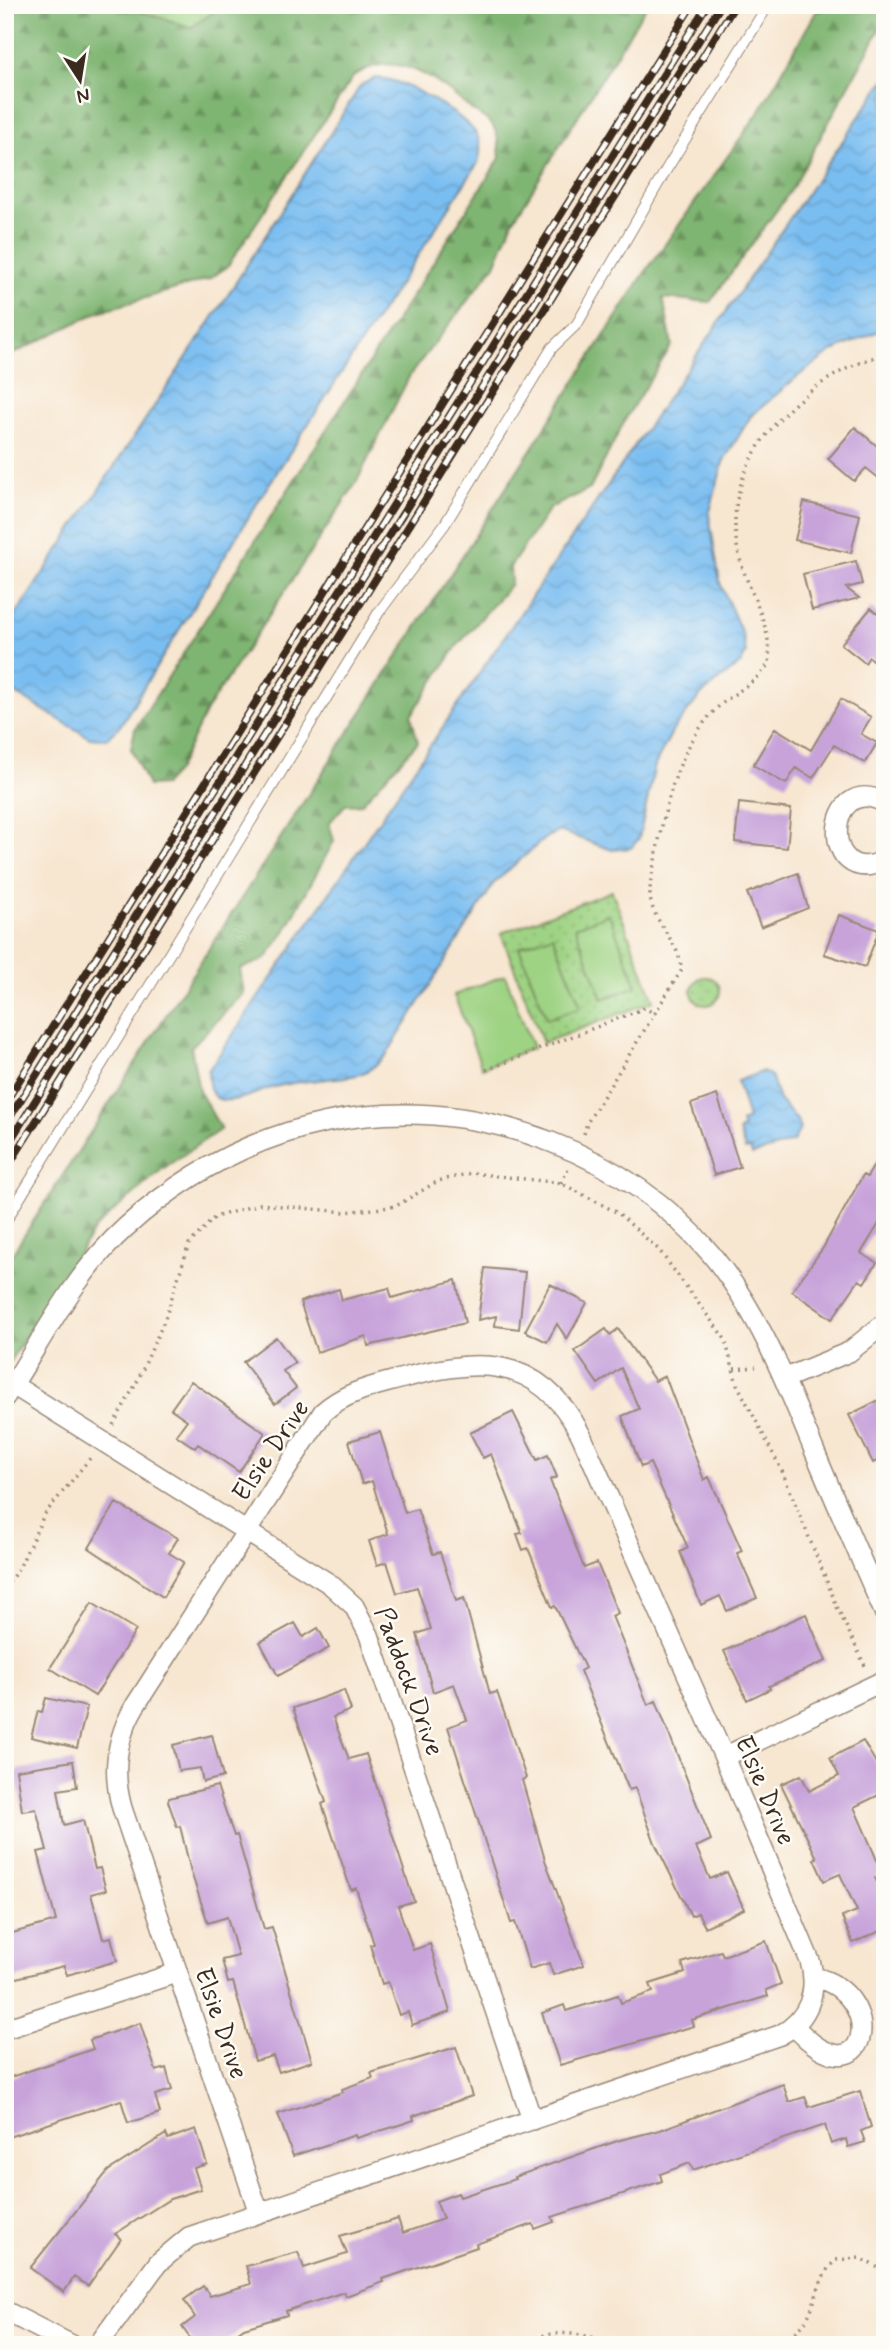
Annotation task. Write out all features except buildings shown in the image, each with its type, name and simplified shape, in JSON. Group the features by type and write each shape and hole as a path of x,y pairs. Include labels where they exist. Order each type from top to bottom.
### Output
{"street":[{"path":"885,803 873,799 854,802 840,814 835,833 841,851 850,859 869,864 885,860"},
{"path":"9,1391 74,1286 124,1228 204,1168 265,1139 339,1119 416,1114 455,1116 513,1128 603,1164 631,1183 692,1233 730,1279 786,1378 885,1614"},
{"path":"786,1378 849,1352 885,1323"},
{"name":"Elsie Drive","path":"259,2213 122,1808 117,1782 117,1755 130,1713 312,1426 328,1408 366,1388 457,1365 495,1366 522,1375 554,1397 577,1427 724,1757 814,1977"},
{"name":"Paddock Drive","path":"9,1391 247,1531 339,1591 365,1625 532,2120"},
{"path":"724,1757 885,1680"},
{"path":"5,2029 176,1973"},
{"path":"98,2345 158,2263 172,2248 198,2233 775,2037 794,2026 811,2002 814,1977 856,1988 873,1999"},
{"path":"794,2026 815,2044 845,2056 864,2053 878,2040"},
{"path":"5,2311 72,2345"}],"lane":[{"path":"5,1222 379,612 445,524 552,348 577,324 666,170 768,5"}],"path":[{"path":"561,1183 587,1123 681,971 678,955 655,913 649,894 673,782 706,720 728,698 758,678 769,663 765,628 736,544 736,508 742,482 759,446 792,405 824,379 885,354"},
{"path":"486,1070 645,1008 655,1014"},
{"path":"756,2345 782,2340 802,2328 810,2316 825,2273 836,2260 859,2258 885,2271"},
{"path":"524,2345 541,2336 566,2335 591,2337 615,2345"}],"green space":[{"path":"5,5 119,5 192,27 223,5 647,5 513,221 495,265 410,375 356,483 206,711 177,771 164,785 148,786 131,749 135,729 500,158 498,138 489,122 431,78 401,66 369,68 353,77 227,267 209,279 98,312 5,358"},
{"path":"119,5 223,5 192,27"},
{"path":"820,5 885,5 885,20 792,189 710,302 663,298 672,345 627,416 590,489 550,508 510,567 511,584 457,646 411,716 418,742 361,804 345,805 329,823 334,841 284,933 266,959 240,969 244,993 191,1047 199,1091 221,1129 161,1170 95,1228 5,1369 5,1265 644,274 759,112"},
{"path":"612,891 654,1001 543,1043 501,933"},
{"path":"609,914 637,986 603,999 575,927"},
{"path":"553,935 581,1007 547,1019 519,947"},
{"path":"505,975 533,1048 482,1068 454,995"},
{"path":"706,977 716,981 720,991 716,1001 706,1005 696,1001 692,991 696,981"}],"water":[{"path":"375,78 413,89 444,106 468,124 479,140 478,163 266,489 120,726 106,739 90,738 5,687 5,631 226,298 361,85"},
{"path":"885,79 885,328 833,351 797,377 751,416 723,462 709,515 720,583 743,636 746,653 741,663 701,695 673,730 655,765 639,838 631,848 612,850 559,831 545,838 495,882 387,1054 370,1069 357,1075 282,1085 239,1099 225,1100 215,1097 210,1087 208,1071"},
{"path":"763,1071 771,1076 779,1100 797,1120 800,1129 793,1142 752,1155 750,1149 745,1150 739,1131 743,1129 741,1122 748,1119 737,1081"}],"railway":[{"path":"5,1103 692,5"},
{"path":"5,1125 707,5"},
{"path":"5,1149 721,5"},
{"path":"5,1171 735,5"}]}
